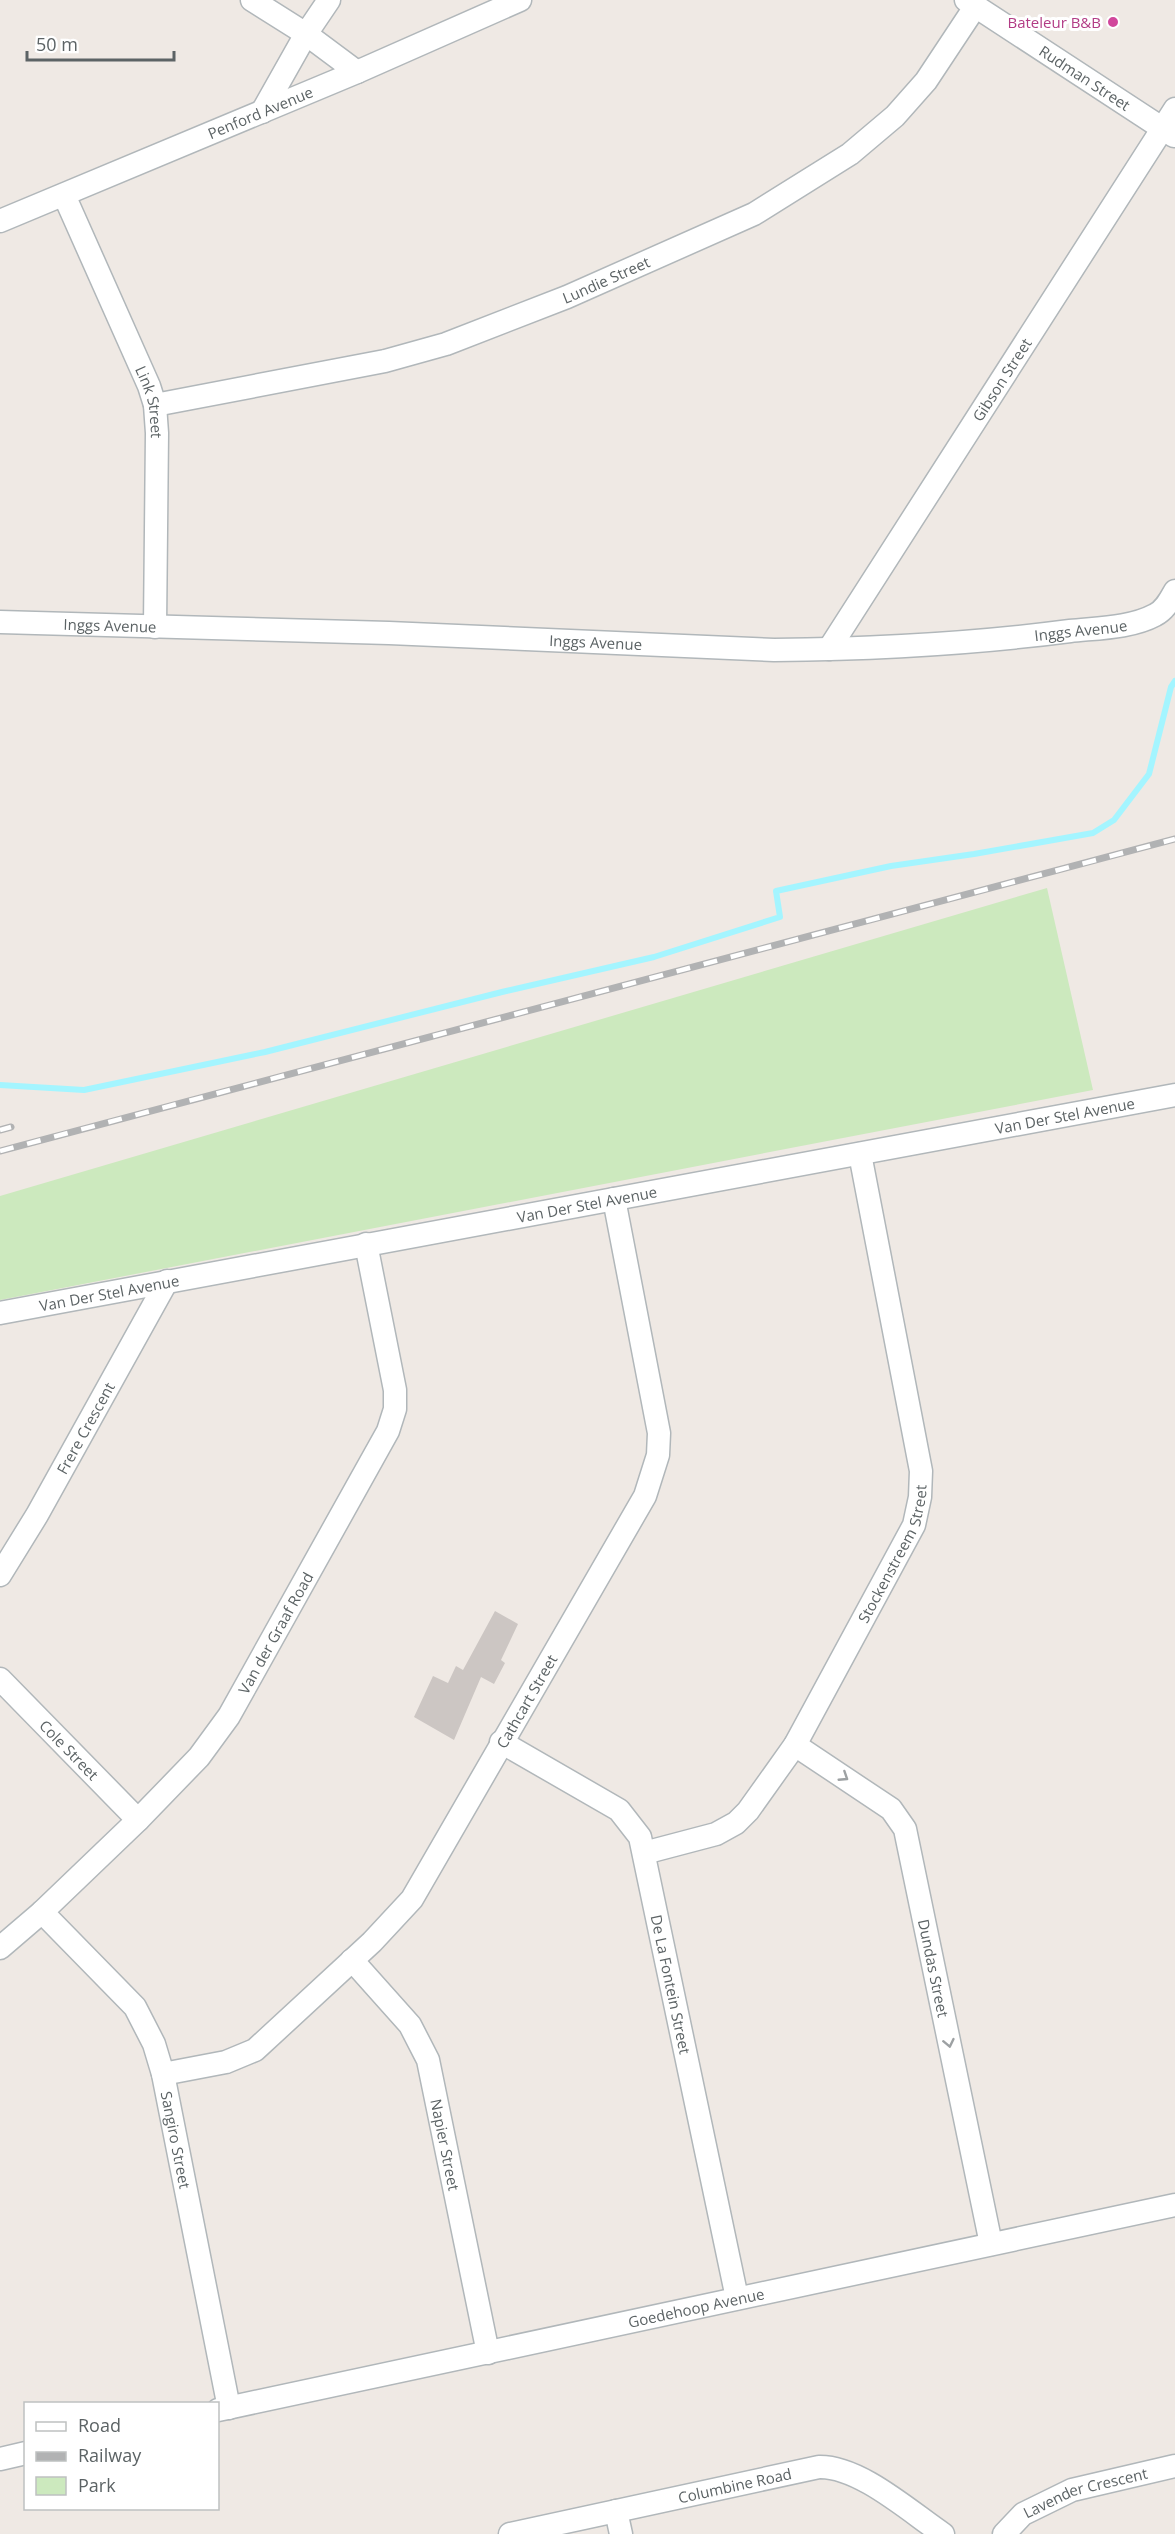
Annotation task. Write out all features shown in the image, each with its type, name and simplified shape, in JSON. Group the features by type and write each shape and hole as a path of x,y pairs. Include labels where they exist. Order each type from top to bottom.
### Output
{"street":[{"path":"252,0 306,34 357,72"},
{"path":"262,112 306,34 329,0"},
{"name":"Penford Avenue","path":"0,221 357,72 520,0"},
{"name":"Rudman Street","path":"970,4 1169,133"},
{"name":"Lundie Street","path":"155,405 385,361 446,344 567,297 754,214 850,154 895,116 926,81 970,4"},
{"name":"Gibson Street","path":"828,649 1169,133 1175,110"},
{"name":"Link Street","path":"64,195 125,329 155,405 157,433 155,627"},
{"name":"Inggs Avenue","path":"0,622 389,633 774,650 828,649 988,641 1129,623 1154,616 1161,611 1175,591"},
{"name":"Van Der Stel Avenue","path":"0,1313 1175,1095"},
{"name":"Stockenstreem Street","path":"644,1853 716,1834 736,1823 748,1811 795,1745 914,1525 920,1497 921,1471 860,1154"},
{"name":"Cathcart Street","path":"163,2074 226,2062 255,2050 395,1920 412,1899 645,1496 658,1455 659,1433 614,1199"},
{"name":"Van der Graaf Road","path":"0,1948 42,1912 200,1757 229,1716 393,1421 396,1401 393,1375 366,1244"},
{"name":"Frere Crescent","path":"0,1575 31,1525 167,1281"},
{"name":"Cole Street","path":"0,1679 138,1820"},
{"name":"De La Fontein Street","path":"501,1742 618,1810 640,1837 737,2298"},
{"name":"Dundas Street","path":"795,1745 891,1809 904,1829 991,2244"},
{"name":"Sangiro Street","path":"42,1912 135,2007 154,2044 163,2074 223,2409"},
{"name":"Napier Street","path":"352,1960 411,2025 428,2060 488,2353"},
{"name":"Goedehoop Avenue","path":"223,2409 1175,2205"},
{"path":"0,2459 24,2453"},
{"name":"Lavender Crescent","path":"1004,2534 1023,2514 1072,2490 1175,2466"},
{"name":"Columbine Road","path":"510,2534 819,2467 833,2467 855,2474 943,2534"},
{"path":"616,2511 621,2534"}],"green space":[{"path":"1047,888 1093,1090 0,1300 0,1196"}],"building":[{"path":"495,1611 518,1624 501,1660 505,1663 494,1684 481,1677 454,1740 414,1717 433,1676 448,1683 456,1666 463,1670"}],"waterway":[{"path":"0,1085 84,1090 265,1052 502,992 654,957 780,917 776,891 891,866 1093,833 1114,820 1149,774 1171,687 1175,681"}],"railway":[{"path":"0,1151 1175,839"},
{"path":"0,1130 11,1127"}],"place":[{"name":"Bateleur B&B","path":"1113,22"}]}
